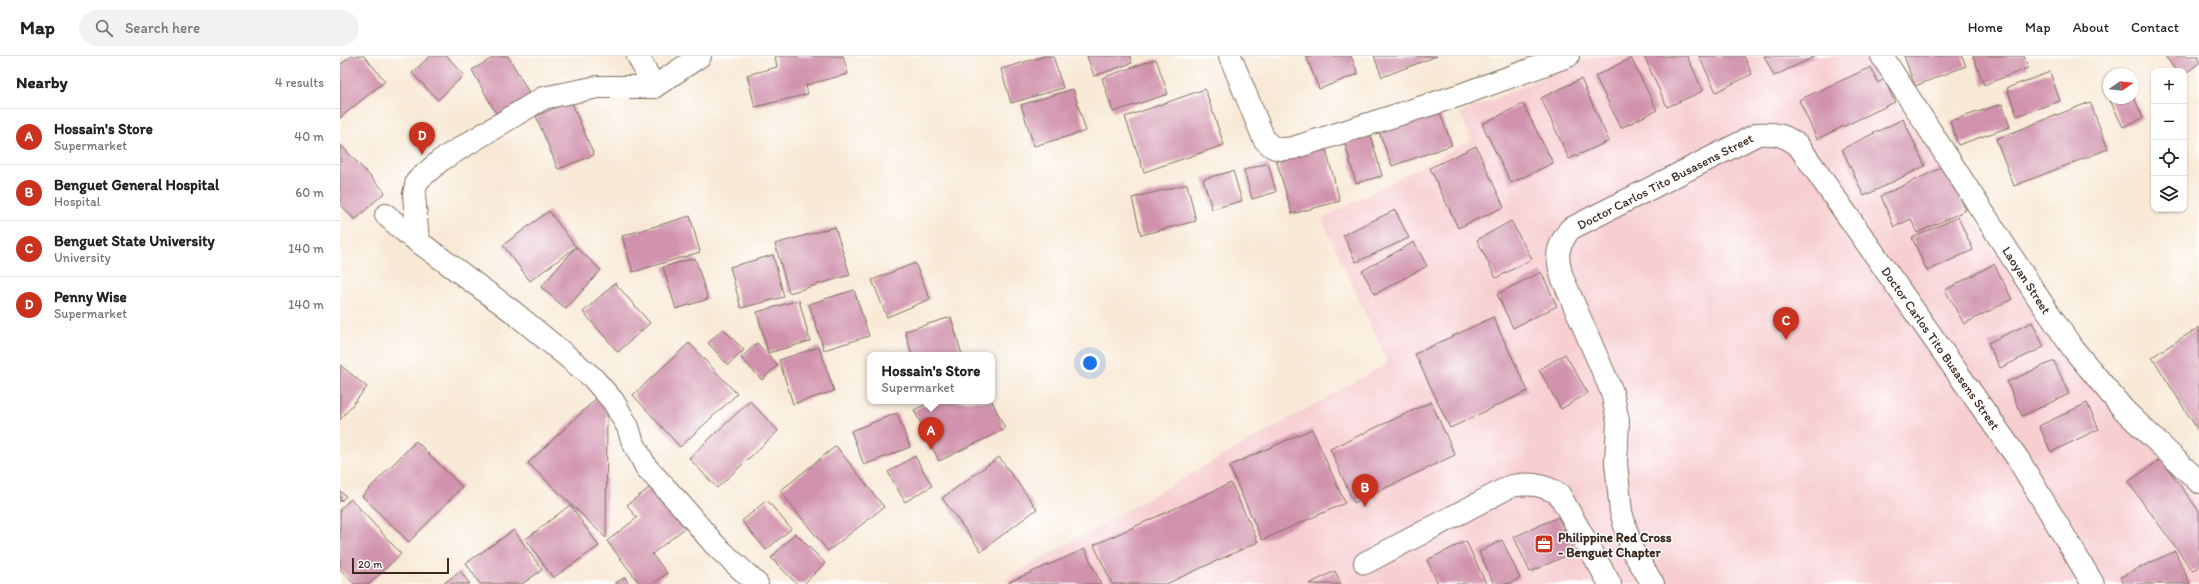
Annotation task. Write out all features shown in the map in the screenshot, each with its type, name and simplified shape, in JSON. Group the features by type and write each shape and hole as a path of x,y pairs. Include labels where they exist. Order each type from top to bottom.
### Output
{"street":[{"path":"638,56 654,87"},
{"path":"418,242 414,194 417,181 441,160 543,98 598,87 654,87 700,56"},
{"path":"1230,56 1264,139 1270,147 1279,150 1293,148 1460,95 1568,56"},
{"name":"Laoyan Street","path":"1882,56 2039,299 2074,350 2124,410 2199,482"},
{"name":"Doctor Carlos Tito Busasens Street","path":"1653,584 1632,550 1621,512 1616,463 1618,421 1612,392 1562,277 1557,259 1559,244 1570,229 1758,134 1775,133 1786,136 1798,145 1803,152 2018,459 2093,584"},
{"path":"386,215 418,242 512,311 592,377 614,401 628,427 632,440 646,467 671,493 714,544 757,584"},
{"path":"1365,563 1511,486 1529,483 1546,487 1559,494 1609,584"}],"shaded area":[{"path":"1596,56 1867,56 2038,318 2199,493 2199,584 1007,584 1005,579 1388,363 1322,219 1471,140 1460,113"}],"building":[{"path":"351,56 364,56 385,81 340,118 340,65"},
{"path":"430,56 447,56 464,75 438,100 412,73"},
{"path":"496,56 508,56 532,98 498,117 472,70"},
{"path":"775,56 843,56 848,74 806,85 808,94 755,107 747,75 777,67"},
{"path":"1045,56 1053,56 1063,88 1011,103 1001,69"},
{"path":"1087,56 1130,56 1132,63 1094,76"},
{"path":"1306,56 1351,56 1358,74 1319,89"},
{"path":"1374,56 1437,56 1382,77"},
{"path":"1644,56 1687,56 1703,91 1667,107"},
{"path":"1699,56 1744,56 1752,74 1716,92"},
{"path":"1764,56 1816,56 1774,76"},
{"path":"1904,56 1962,56 1966,66 1915,86"},
{"path":"1973,56 2024,56 2028,68 1984,85"},
{"path":"2165,56 2199,56 2199,63 2187,73 2187,68 2174,68"},
{"path":"1631,58 1657,110 1621,128 1595,76"},
{"path":"1156,59 1168,94 1113,112 1102,78"},
{"path":"1871,67 1878,83 1884,79 1895,102 1817,139 1799,100"},
{"path":"2050,72 2060,101 2017,116 2007,88"},
{"path":"1581,79 1609,141 1569,159 1541,98"},
{"path":"1073,89 1086,131 1034,146 1021,105"},
{"path":"1205,89 1224,145 1144,172 1125,117"},
{"path":"571,101 594,155 558,169 536,116"},
{"path":"2090,102 2108,149 2014,186 1996,139"},
{"path":"1523,104 1553,163 1511,183 1482,124"},
{"path":"2002,104 2010,127 1958,145 1950,121"},
{"path":"2112,104 2137,104 2143,118 2123,127"},
{"path":"1439,110 1452,145 1392,166 1379,132"},
{"path":"1903,119 1925,166 1864,196 1842,149"},
{"path":"1370,133 1382,176 1356,183 1344,140"},
{"path":"340,144 385,192 355,220 340,204"},
{"path":"1325,146 1340,201 1292,214 1276,159"},
{"path":"1476,146 1504,207 1458,228 1430,168"},
{"path":"1268,163 1276,192 1252,199 1244,170"},
{"path":"1945,166 1966,210 1917,233 1911,219 1894,227 1881,196"},
{"path":"1233,171 1242,201 1212,209 1203,179"},
{"path":"1187,184 1196,221 1141,235 1132,198"},
{"path":"1395,210 1409,238 1356,262 1343,235"},
{"path":"549,211 576,247 530,281 503,245"},
{"path":"690,216 700,252 633,272 622,236"},
{"path":"1958,217 1973,250 1927,271 1912,238"},
{"path":"1511,221 1532,259 1496,278 1477,240"},
{"path":"835,227 850,275 789,293 775,244"},
{"path":"1414,242 1427,266 1375,294 1362,271"},
{"path":"576,247 601,270 566,309 541,287"},
{"path":"773,255 784,297 741,308 730,267"},
{"path":"695,258 708,299 676,309 663,267"},
{"path":"915,263 930,299 887,317 872,280"},
{"path":"1994,264 2012,299 1964,324 1945,290"},
{"path":"1541,272 1557,306 1513,328 1497,294"},
{"path":"615,283 650,323 618,352 583,312"},
{"path":"854,290 869,336 824,350 809,304"},
{"path":"799,300 810,341 768,353 757,312"},
{"path":"951,317 961,352 911,352 905,331"},
{"path":"1493,317 1528,391 1450,428 1415,354"},
{"path":"2032,322 2044,347 2000,368 1988,343"},
{"path":"2199,327 2199,432 2152,357"},
{"path":"723,329 744,350 728,365 708,343"},
{"path":"689,343 737,394 680,447 633,395"},
{"path":"757,343 778,365 762,380 741,358"},
{"path":"819,347 834,391 793,404 779,360"},
{"path":"1565,354 1588,393 1561,409 1539,370"},
{"path":"2054,361 2069,394 2022,416 2007,382"},
{"path":"340,365 367,387 340,420"},
{"path":"597,398 607,409 606,538 528,463"},
{"path":"750,401 778,431 717,488 689,458"},
{"path":"1431,402 1455,455 1354,503 1330,449"},
{"path":"2087,403 2099,429 2051,452 2039,426"},
{"path":"926,404 993,404 1005,429 939,461 914,410"},
{"path":"897,413 910,447 864,465 851,431"},
{"path":"1312,429 1345,503 1262,540 1229,466"},
{"path":"416,441 462,487 409,542 362,496"},
{"path":"836,446 884,507 828,551 780,491"},
{"path":"915,456 932,486 905,502 888,472"},
{"path":"999,457 1037,509 981,551 942,498"},
{"path":"2161,459 2199,511 2199,567 2193,571 2128,482"},
{"path":"657,482 690,524 652,554 667,573 653,584 640,584 607,541 637,518 627,505"},
{"path":"1231,483 1258,542 1166,584 1112,584 1094,545"},
{"path":"340,491 346,496 340,502"},
{"path":"351,499 401,554 369,584 354,584 340,569 340,509"},
{"path":"767,500 791,529 766,550 742,521"},
{"path":"570,505 599,546 553,578 526,539"},
{"name":"Philippine Red Cross - Benguet Chapter","path":"1558,517 1574,552 1530,572 1514,537"},
{"path":"514,530 542,570 522,584 480,584 466,563"},
{"path":"795,533 825,563 804,584 797,584 771,558"},
{"path":"1502,540 1520,578 1508,584 1494,584 1479,552"},
{"path":"1466,541 1486,584 1438,584 1427,560"},
{"path":"1085,549 1101,584 1010,584 1009,582"},
{"path":"2175,551 2190,584 2124,584 2120,577"},
{"path":"460,571 470,584 443,584"},
{"path":"1335,571 1341,584 1309,584"},
{"path":"625,577 629,584 615,584"}],"place":[{"name":"Penny Wise","path":"422,155"},
{"name":"Benguet State University","path":"1786,340"},
{"name":"Hossain's Store","path":"931,450"},
{"name":"Benguet General Hospital","path":"1365,507"},
{"name":"Philippine Red Cross - Benguet Chapter","path":"1544,544"}]}
